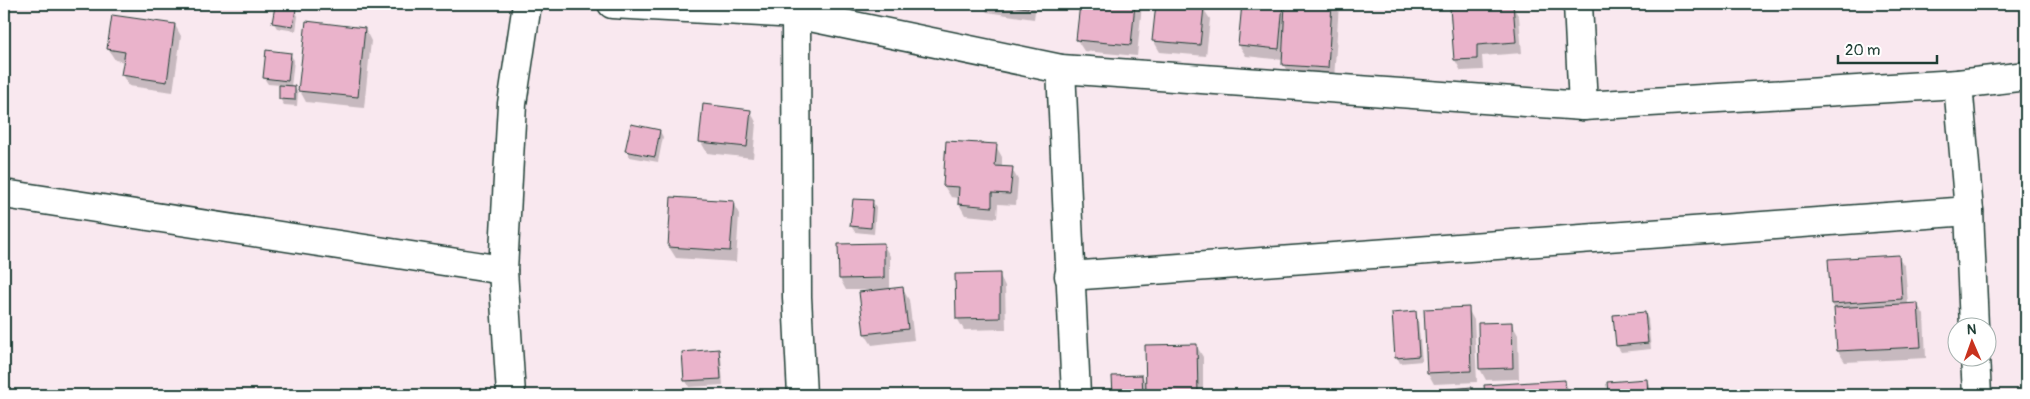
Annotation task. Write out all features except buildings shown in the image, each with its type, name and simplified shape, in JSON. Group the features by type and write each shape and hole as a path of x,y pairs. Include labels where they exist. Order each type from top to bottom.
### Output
{"street":[{"path":"511,395 503,270 512,104 527,4"},
{"path":"612,4 796,14 1061,69 1583,106 1958,84 2026,76"},
{"path":"1578,4 1583,106"},
{"path":"796,14 797,297 802,395"},
{"path":"1061,69 1069,276 1076,395"},
{"path":"1958,84 1969,211 1974,316"},
{"path":"4,194 503,270"},
{"path":"1069,276 1969,211"},
{"path":"1976,366 1977,395"}]}
